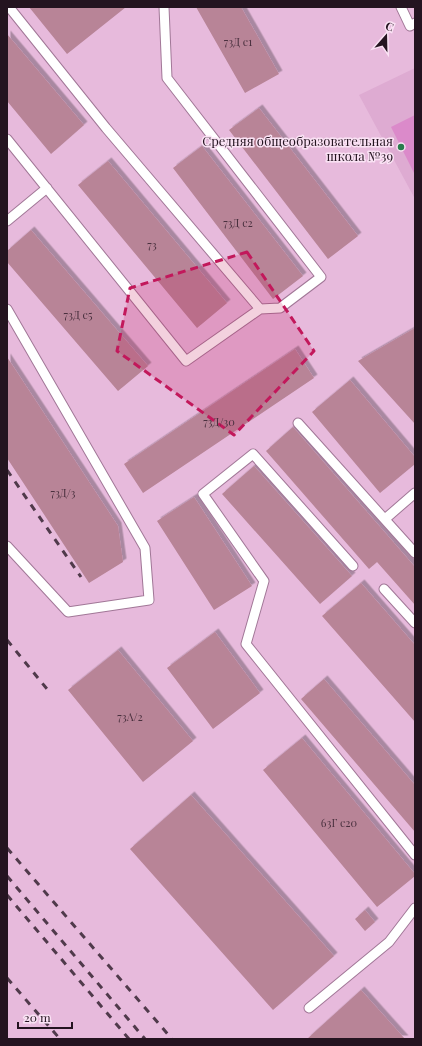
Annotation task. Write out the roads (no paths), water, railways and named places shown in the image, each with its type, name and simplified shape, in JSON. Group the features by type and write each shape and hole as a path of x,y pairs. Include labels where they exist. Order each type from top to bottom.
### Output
{"lane":[{"path":"9,7 106,128 260,309"},
{"path":"7,140 186,361 260,309 280,308 321,277 167,78 164,7"},
{"path":"401,7 410,26 415,23"},
{"path":"7,221 47,188"},
{"path":"7,309 145,548 149,600 68,612 7,546"},
{"path":"298,423 415,553"},
{"path":"353,566 253,454 203,494 264,581 246,644 415,855"},
{"path":"385,519 415,493"},
{"path":"384,589 415,623"},
{"path":"309,1008 389,942 415,908"}],"railway":[{"path":"7,470 81,577"},
{"path":"7,640 47,689"},
{"path":"7,848 172,1039"},
{"path":"7,876 145,1039"},
{"path":"7,895 129,1039"},
{"path":"7,978 60,1039"}],"place":[{"name":"Средняя общеобразовательная школа №39","path":"401,147"}]}
